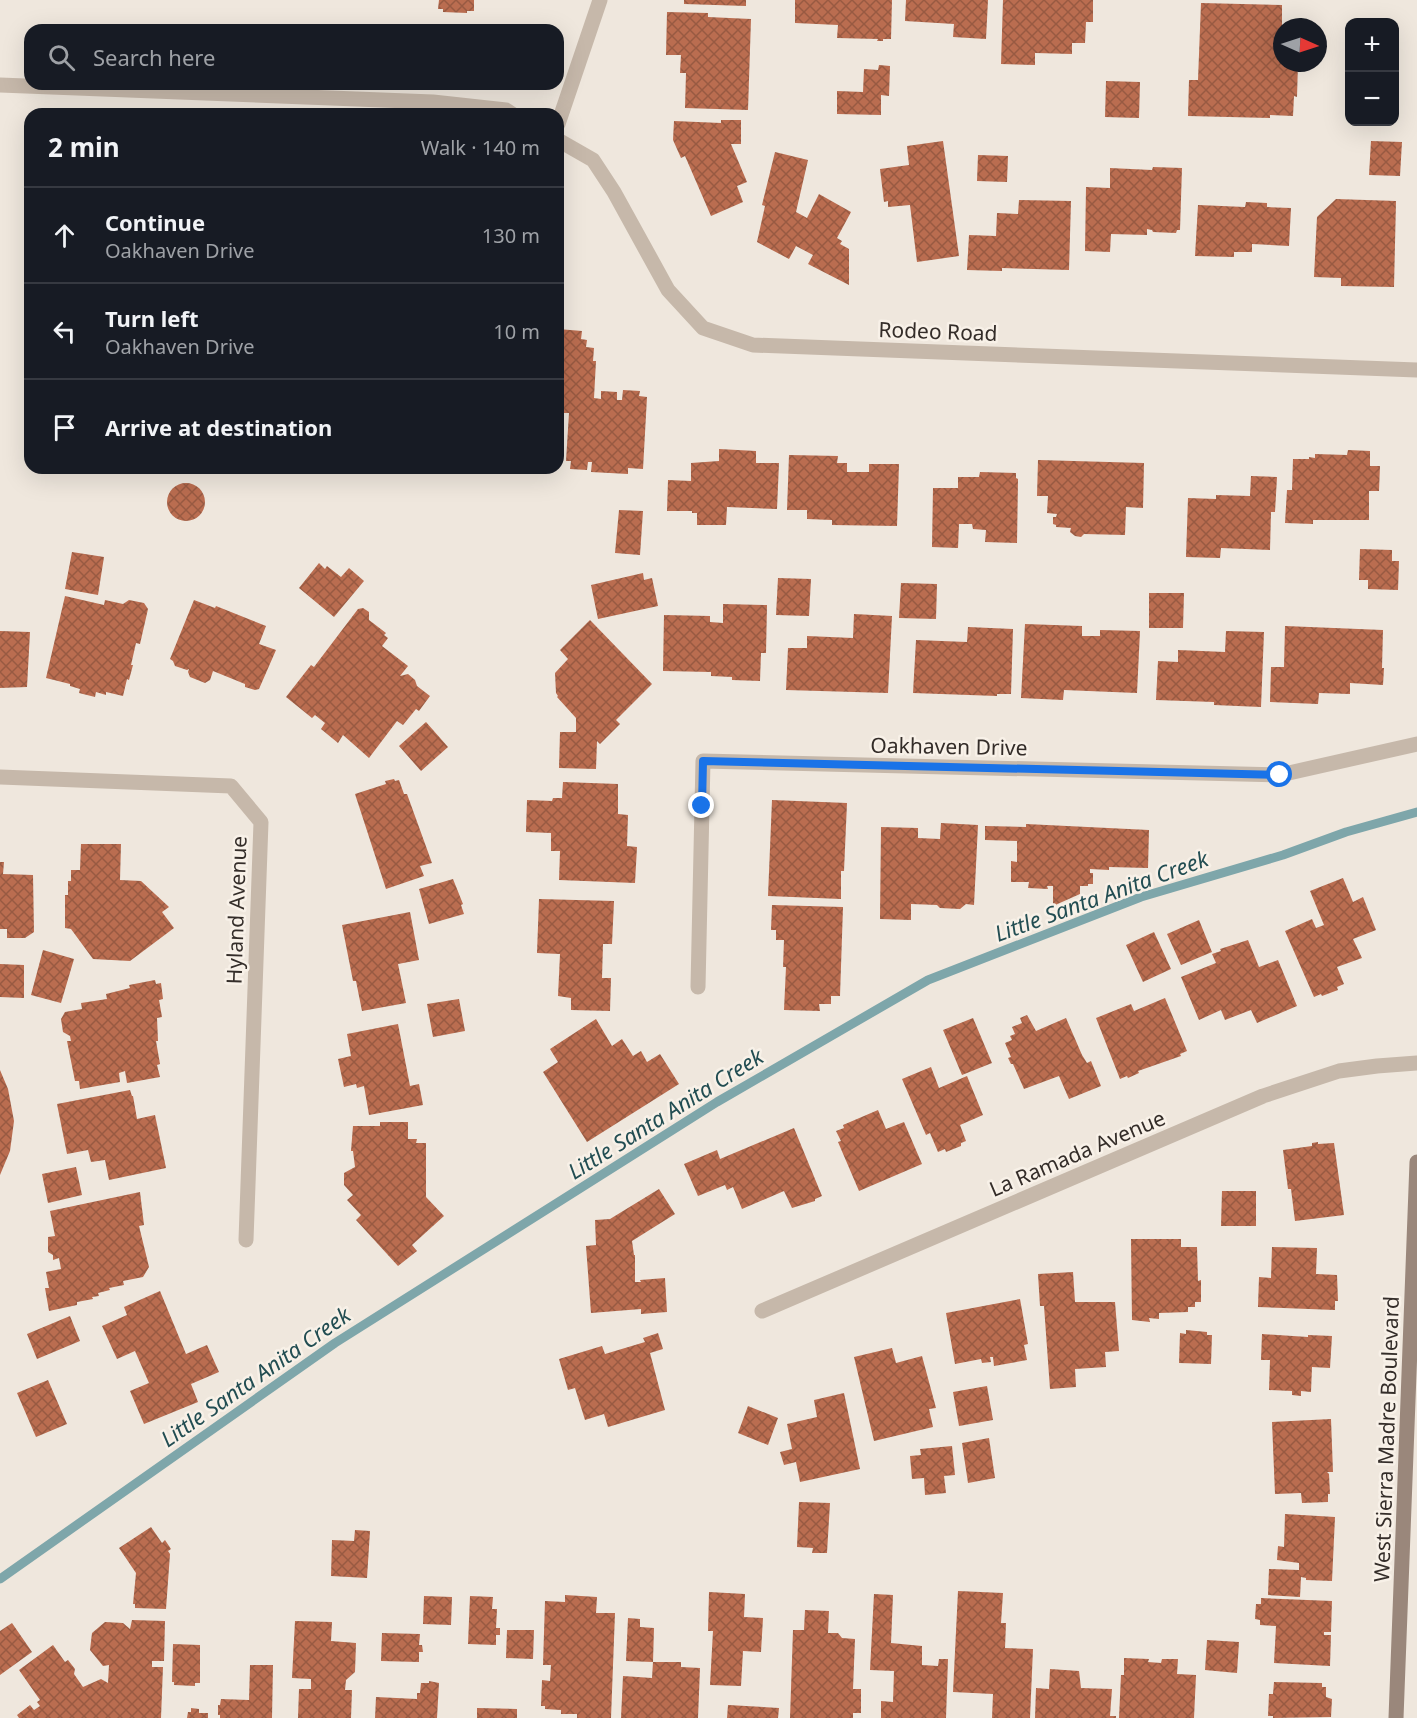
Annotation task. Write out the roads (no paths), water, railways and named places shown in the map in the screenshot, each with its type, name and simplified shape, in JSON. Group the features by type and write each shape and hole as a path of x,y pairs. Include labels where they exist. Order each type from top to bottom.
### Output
{"street":[{"path":"563,108 600,0"},
{"path":"0,85 24,86"},
{"path":"127,90 433,102 482,108"},
{"name":"Rodeo Road","path":"564,143 593,160 614,192 668,290 703,328 753,345 1417,370"},
{"name":"Oakhaven Drive","path":"698,987 703,761 1280,775 1417,744"},
{"name":"Hyland Avenue","path":"0,777 231,786 261,822 246,1240"},
{"name":"La Ramada Avenue","path":"762,1311 1263,1096 1339,1071 1417,1063"},
{"name":"West Sierra Madre Boulevard","path":"1396,1718 1415,1280 1417,1162"}],"waterway":[{"name":"Little Santa Anita Creek","path":"0,1579 335,1343 717,1102 928,980 1141,897 1417,812"}]}
